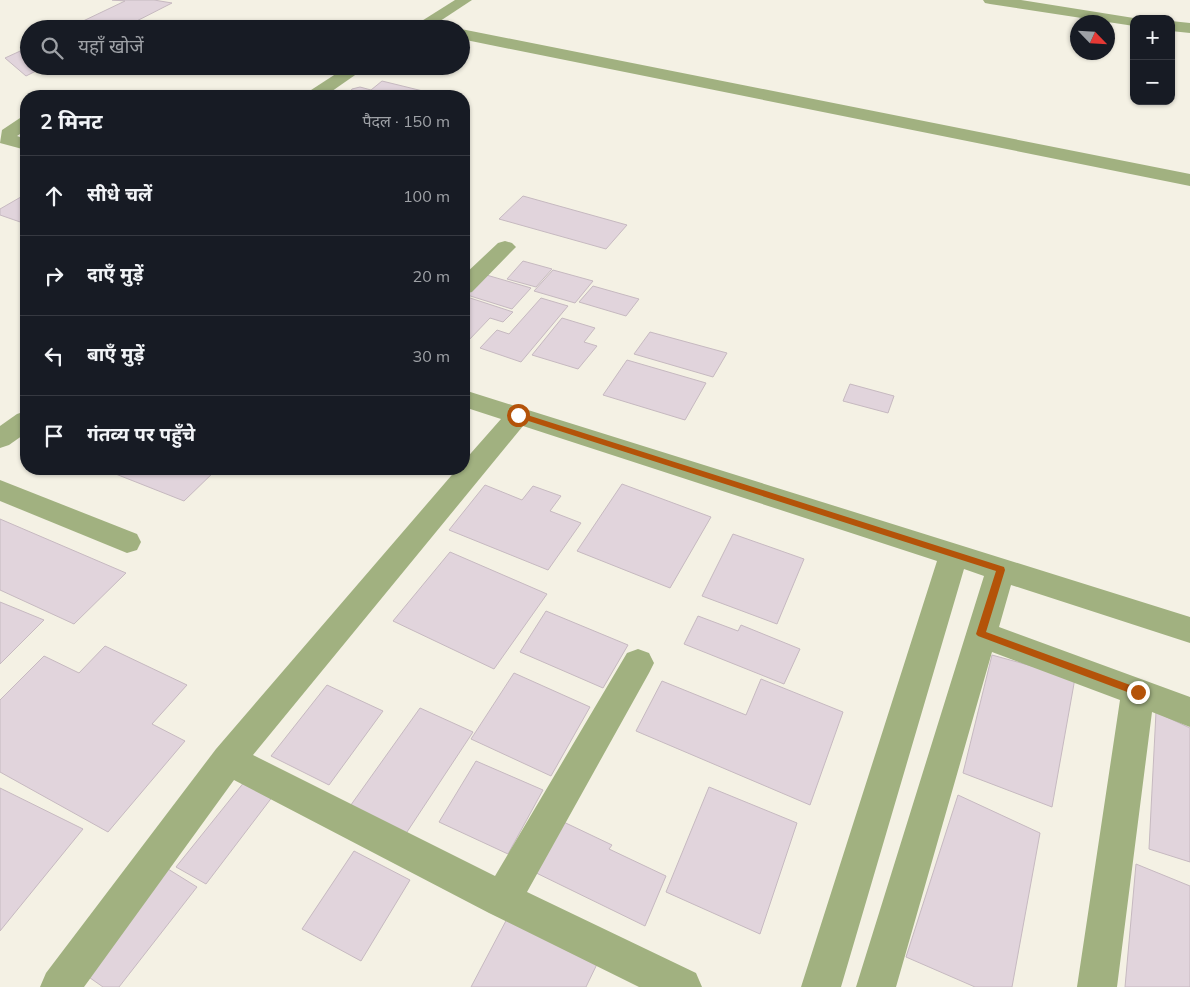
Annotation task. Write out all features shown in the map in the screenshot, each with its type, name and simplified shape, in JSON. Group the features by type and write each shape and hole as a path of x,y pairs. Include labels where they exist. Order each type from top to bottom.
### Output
{"street":[{"path":"432,20 465,0"},
{"path":"990,0 1090,15 1092,0"},
{"path":"1115,18 1130,20"},
{"path":"1175,26 1190,28"},
{"path":"470,36 1190,180"},
{"path":"323,90 346,75"},
{"path":"20,126 8,134 6,139 20,143"},
{"path":"470,281 505,247"},
{"path":"470,400 1190,630"},
{"path":"470,472 518,415"},
{"path":"0,440 20,425"},
{"path":"60,987 228,760 468,475"},
{"path":"0,490 127,542"},
{"path":"821,987 954,554"},
{"path":"876,987 1001,570"},
{"path":"981,634 1190,712"},
{"path":"502,900 638,663"},
{"path":"1097,987 1138,692"},
{"path":"228,760 502,900 682,987"}],"building":[{"path":"112,0 154,0 172,3 139,20 85,20 125,1"},
{"path":"20,51 20,71 5,58"},
{"path":"382,81 419,90 371,90"},
{"path":"360,87 371,90 351,90"},
{"path":"523,196 627,225 606,249 499,219"},
{"path":"20,197 20,222 0,215 0,209"},
{"path":"523,261 552,269 536,287 507,279"},
{"path":"553,270 593,281 575,303 534,291"},
{"path":"483,274 531,288 512,309 470,296 470,288"},
{"path":"593,286 639,299 626,316 579,302"},
{"path":"470,298 513,312 503,322 490,318 470,339"},
{"path":"541,298 568,306 521,362 480,348 497,330 509,334"},
{"path":"562,318 595,328 584,342 597,346 578,369 532,355"},
{"path":"650,332 727,353 713,377 634,354"},
{"path":"627,360 706,383 685,420 603,395"},
{"path":"850,384 894,396 888,413 843,401"},
{"path":"118,475 211,475 184,501"},
{"path":"622,484 711,517 670,588 577,551"},
{"path":"485,485 522,500 533,486 561,496 550,511 581,523 548,570 449,530"},
{"path":"0,519 126,573 74,624 0,590"},
{"path":"733,534 804,559 777,624 702,596"},
{"path":"450,552 547,594 494,669 393,621"},
{"path":"0,602 44,620 0,664"},
{"path":"546,611 628,645 603,688 520,652"},
{"path":"698,616 738,631 741,625 800,649 784,684 684,644"},
{"path":"105,646 187,685 152,724 185,741 108,832 0,772 0,700 44,656 79,673"},
{"path":"992,655 1075,678 1052,807 963,773"},
{"path":"514,673 590,707 551,776 471,739"},
{"path":"761,679 843,712 810,805 636,731 662,681 746,715"},
{"path":"327,685 383,711 329,785 271,756"},
{"path":"420,708 473,732 403,838 348,809"},
{"path":"1156,712 1190,728 1190,862 1149,849"},
{"path":"476,761 543,790 508,854 439,822"},
{"path":"245,781 273,796 206,884 176,867"},
{"path":"709,787 797,823 760,934 666,892"},
{"path":"0,788 83,829 0,931"},
{"path":"958,795 1040,833 1012,987 975,987 906,957"},
{"path":"551,816 612,845 609,849 666,876 645,926 524,867"},
{"path":"354,851 410,880 361,961 302,929"},
{"path":"1136,864 1190,886 1190,987 1125,987"},
{"path":"168,869 197,887 119,987 103,987 83,973"},
{"path":"508,917 598,962 586,987 471,987"}],"route":[{"path":"518,415 1001,570 981,634 1138,692"}]}
